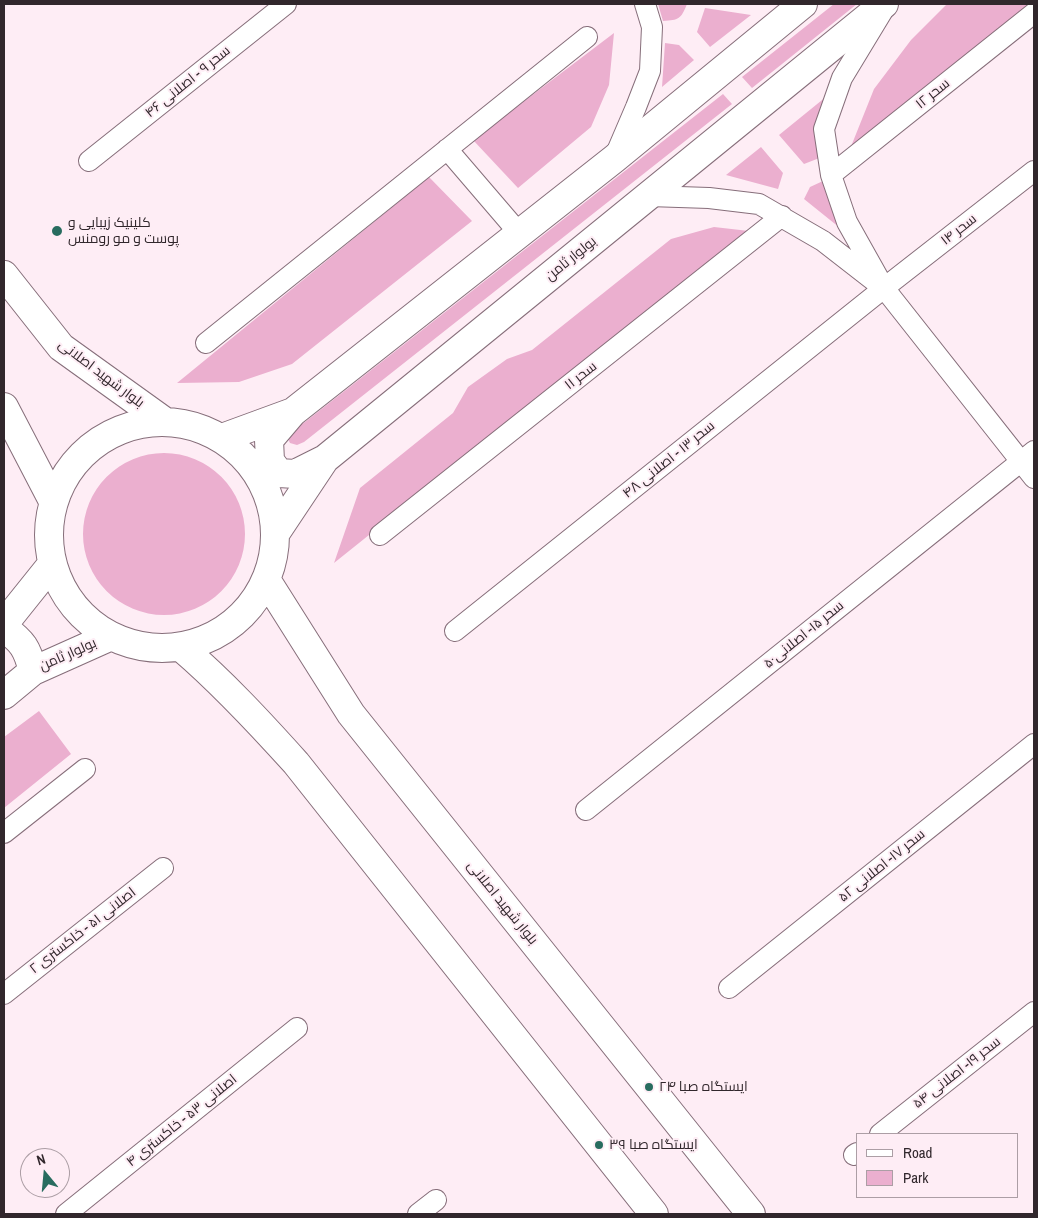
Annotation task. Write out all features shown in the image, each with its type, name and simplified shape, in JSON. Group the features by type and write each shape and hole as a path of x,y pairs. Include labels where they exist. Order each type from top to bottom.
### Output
{"main road":[{"path":"325,459 295,474 279,472 270,461 269,440 293,412 614,159 803,4"},
{"name":"بولوار ثامن","path":"277,531 325,459 885,4"},
{"name":"بلوار شهید اصلانی","path":"4,275 61,347 164,421"},
{"path":"4,407 54,501"},
{"path":"222,438 293,412"},
{"path":"164,421 191,425 222,438 248,460 270,495 277,531 267,581 253,604 223,632 182,648 142,647 109,636 86,620 65,595 52,564 48,535 54,501 68,470 94,444 126,428 164,421"},
{"path":"4,624 52,564"},
{"name":"بلوار شهید اصلانی","path":"267,581 351,714 751,1214"},
{"path":"4,628 17,637 28,652 33,671"},
{"name":"بولوار ثامن","path":"4,695 33,671 109,636"},
{"path":"182,648 206,668 296,763 654,1214"}],"street":[{"name":"سحر ۹ - اصلانی ۴۶","path":"89,161 286,4"},
{"path":"614,159 650,71 652,27 644,4"},
{"path":"885,4 842,78 824,129 831,175 847,222 884,288 1028,456 1034,478"},
{"name":"سحر ۱۲","path":"831,175 1034,13"},
{"path":"206,343 587,37"},
{"path":"447,149 519,233"},
{"name":"سحر ۱۴","path":"884,288 1034,171"},
{"path":"649,196 709,198 759,204 823,241 884,288"},
{"name":"سحر ۱۱","path":"380,535 782,216"},
{"name":"سحر ۱۳ - اصلانی ۴۸","path":"455,631 884,288"},
{"name":"سحر ۱۵- اصلانی۵۰","path":"586,810 1028,456"},
{"name":"سحر ۱۷- اصلانی ۵۲","path":"729,988 1034,744"},
{"path":"4,833 85,769"},
{"name":"اصلانی ۵۱ - خاکستری ۲","path":"4,994 163,868"},
{"name":"سحر ۱۹- اصلانی ۵۴","path":"881,1133 1034,1012"},
{"name":"اصلانی ۵۳ - خاکستری ۴","path":"66,1214 297,1028"},
{"path":"418,1214 436,1200"}],"green space":[{"path":"658,4 687,4 679,18 663,21"},
{"path":"834,4 857,4 752,88 742,77"},
{"path":"947,4 1034,4 848,154 874,89 911,40"},
{"path":"705,8 751,15 710,47 697,32"},
{"path":"614,33 609,85 591,127 518,188 473,140"},
{"path":"665,43 679,45 694,60 662,87"},
{"path":"723,94 732,104 304,442 297,445 290,443 287,437 292,429 305,422"},
{"path":"827,96 822,157 804,164 779,135"},
{"path":"761,147 783,173 778,189 726,175"},
{"path":"429,177 472,221 292,364 239,382 177,383"},
{"path":"823,181 850,236 804,199 810,187"},
{"path":"714,227 749,231 334,563 360,488 453,413 468,387 507,359 532,350 671,239"},
{"path":"172,453 188,456 202,462 222,476 232,489 242,510 245,534 242,558 232,579 222,592 209,602 188,612 156,615 140,612 126,606 112,597 101,586 86,558 83,526 86,510 92,496 101,482 112,471 140,456"},
{"path":"39,711 71,754 4,808 4,737"}],"place":[{"name":"کلینیک زیبایی و پوست و مو رومنس","path":"57,231"},
{"name":"ایستگاه صبا ۲۴","path":"649,1087"},
{"name":"ایستگاه صبا ۳۹","path":"599,1145"}]}
